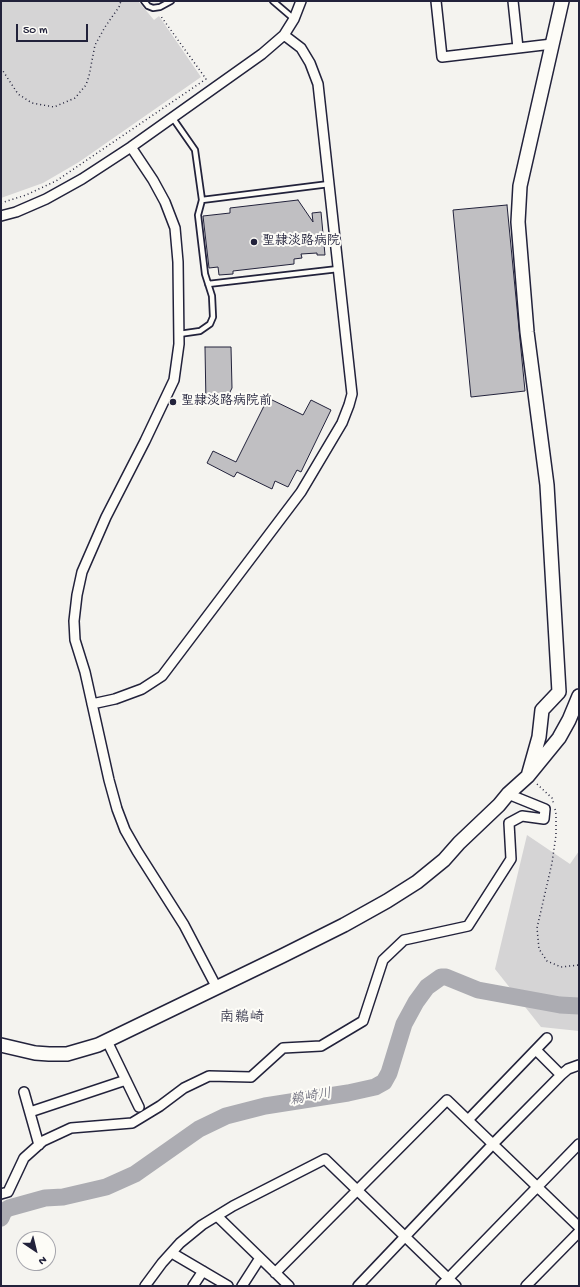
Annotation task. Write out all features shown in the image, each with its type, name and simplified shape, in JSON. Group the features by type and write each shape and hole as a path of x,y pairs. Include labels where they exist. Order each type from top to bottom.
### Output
{"street":[{"path":"1,216 16,212 46,199 82,179 172,118 262,54 284,35 294,19 301,1"},
{"path":"436,1 442,57 552,44"},
{"path":"512,1 518,48"},
{"path":"528,776 539,737 542,710 559,692 547,485 527,332 518,222 520,186 562,1"},
{"path":"92,704 115,699 142,689 162,676 301,492 342,423 349,405 352,394 318,84 310,63 301,48 284,35"},
{"path":"131,146 165,202 175,228 178,262 179,344 174,380 106,517 82,572 77,595 74,621 75,640 85,672 109,780 117,809 125,830 136,850 184,925 217,988"},
{"path":"1,1045 35,1053 67,1054 86,1050 217,988 344,925 417,882 444,860 508,794 528,776 559,738 569,720 579,696"},
{"path":"1,1194 8,1192 24,1158 43,1141 71,1128 132,1123 160,1106 184,1088 209,1076 251,1077 283,1048 321,1046 363,1021 383,960 404,940 468,926 511,859 509,823 522,816 544,819 545,809 508,794"},
{"path":"468,1120 547,1038"},
{"path":"107,1041 139,1107"},
{"path":"536,1050 561,1075"},
{"path":"358,1286 561,1075 568,1069 579,1065"},
{"path":"30,1112 126,1080"},
{"path":"24,1092 39,1145"},
{"path":"275,1273 447,1100 579,1227"},
{"path":"441,1286 579,1144"},
{"path":"145,1286 180,1243 202,1225 325,1159 456,1286"},
{"path":"217,1216 289,1286"},
{"path":"526,1286 579,1232"},
{"path":"172,1253 228,1286"},
{"path":"242,1286 260,1258"},
{"path":"193,1286 203,1271"}],"lane":[{"path":"144,1 148,6 153,8 160,7 171,1"},
{"path":"273,1 294,19"},
{"path":"172,118 195,150 202,200 198,215 205,274 212,296 213,317 210,324 200,331 179,334"},
{"path":"202,200 329,184"},
{"path":"208,284 338,269"}],"path":[{"path":"1,68 18,94 32,103 54,107 75,98 86,85 95,45 119,7 121,1"},
{"path":"1,203 26,195 56,181 206,79 160,15"},
{"path":"528,776 552,798 556,814 556,835 552,863 537,928 539,949 547,960 561,967 579,966"}],"shaded area":[{"path":"1,1 138,1 154,20 159,16 201,77 79,162 43,183 1,198"},
{"path":"527,835 570,864 579,851 579,1031 541,1027 495,969"}],"building":[{"name":"聖隷淡路病院","path":"298,200 313,222 312,213 321,212 325,255 317,255 317,253 301,254 302,258 294,259 294,264 233,271 233,274 219,275 218,267 209,268 203,216 230,213 230,208"},
{"path":"507,205 525,391 471,397 453,210"},
{"path":"205,347 231,347 232,388 225,402 206,404"},
{"path":"268,398 303,415 311,400 331,410 301,472 297,470 288,487 275,481 272,489 237,472 234,477 207,463 213,451 236,462"}],"waterway":[{"name":"鵜崎川","path":"1,1218 4,1211 9,1208 45,1198 63,1197 106,1187 135,1174 199,1129 226,1116 265,1106 348,1093 375,1087 384,1082 389,1073 404,1024 416,1002 427,987 441,977 446,977 478,990 560,1005 579,1006"}],"place":[{"name":"聖隷淡路病院","path":"254,242"},
{"name":"聖隷淡路病院前","path":"173,402"}],"district":[{"name":"南鵜崎","path":"242,1019"}]}
